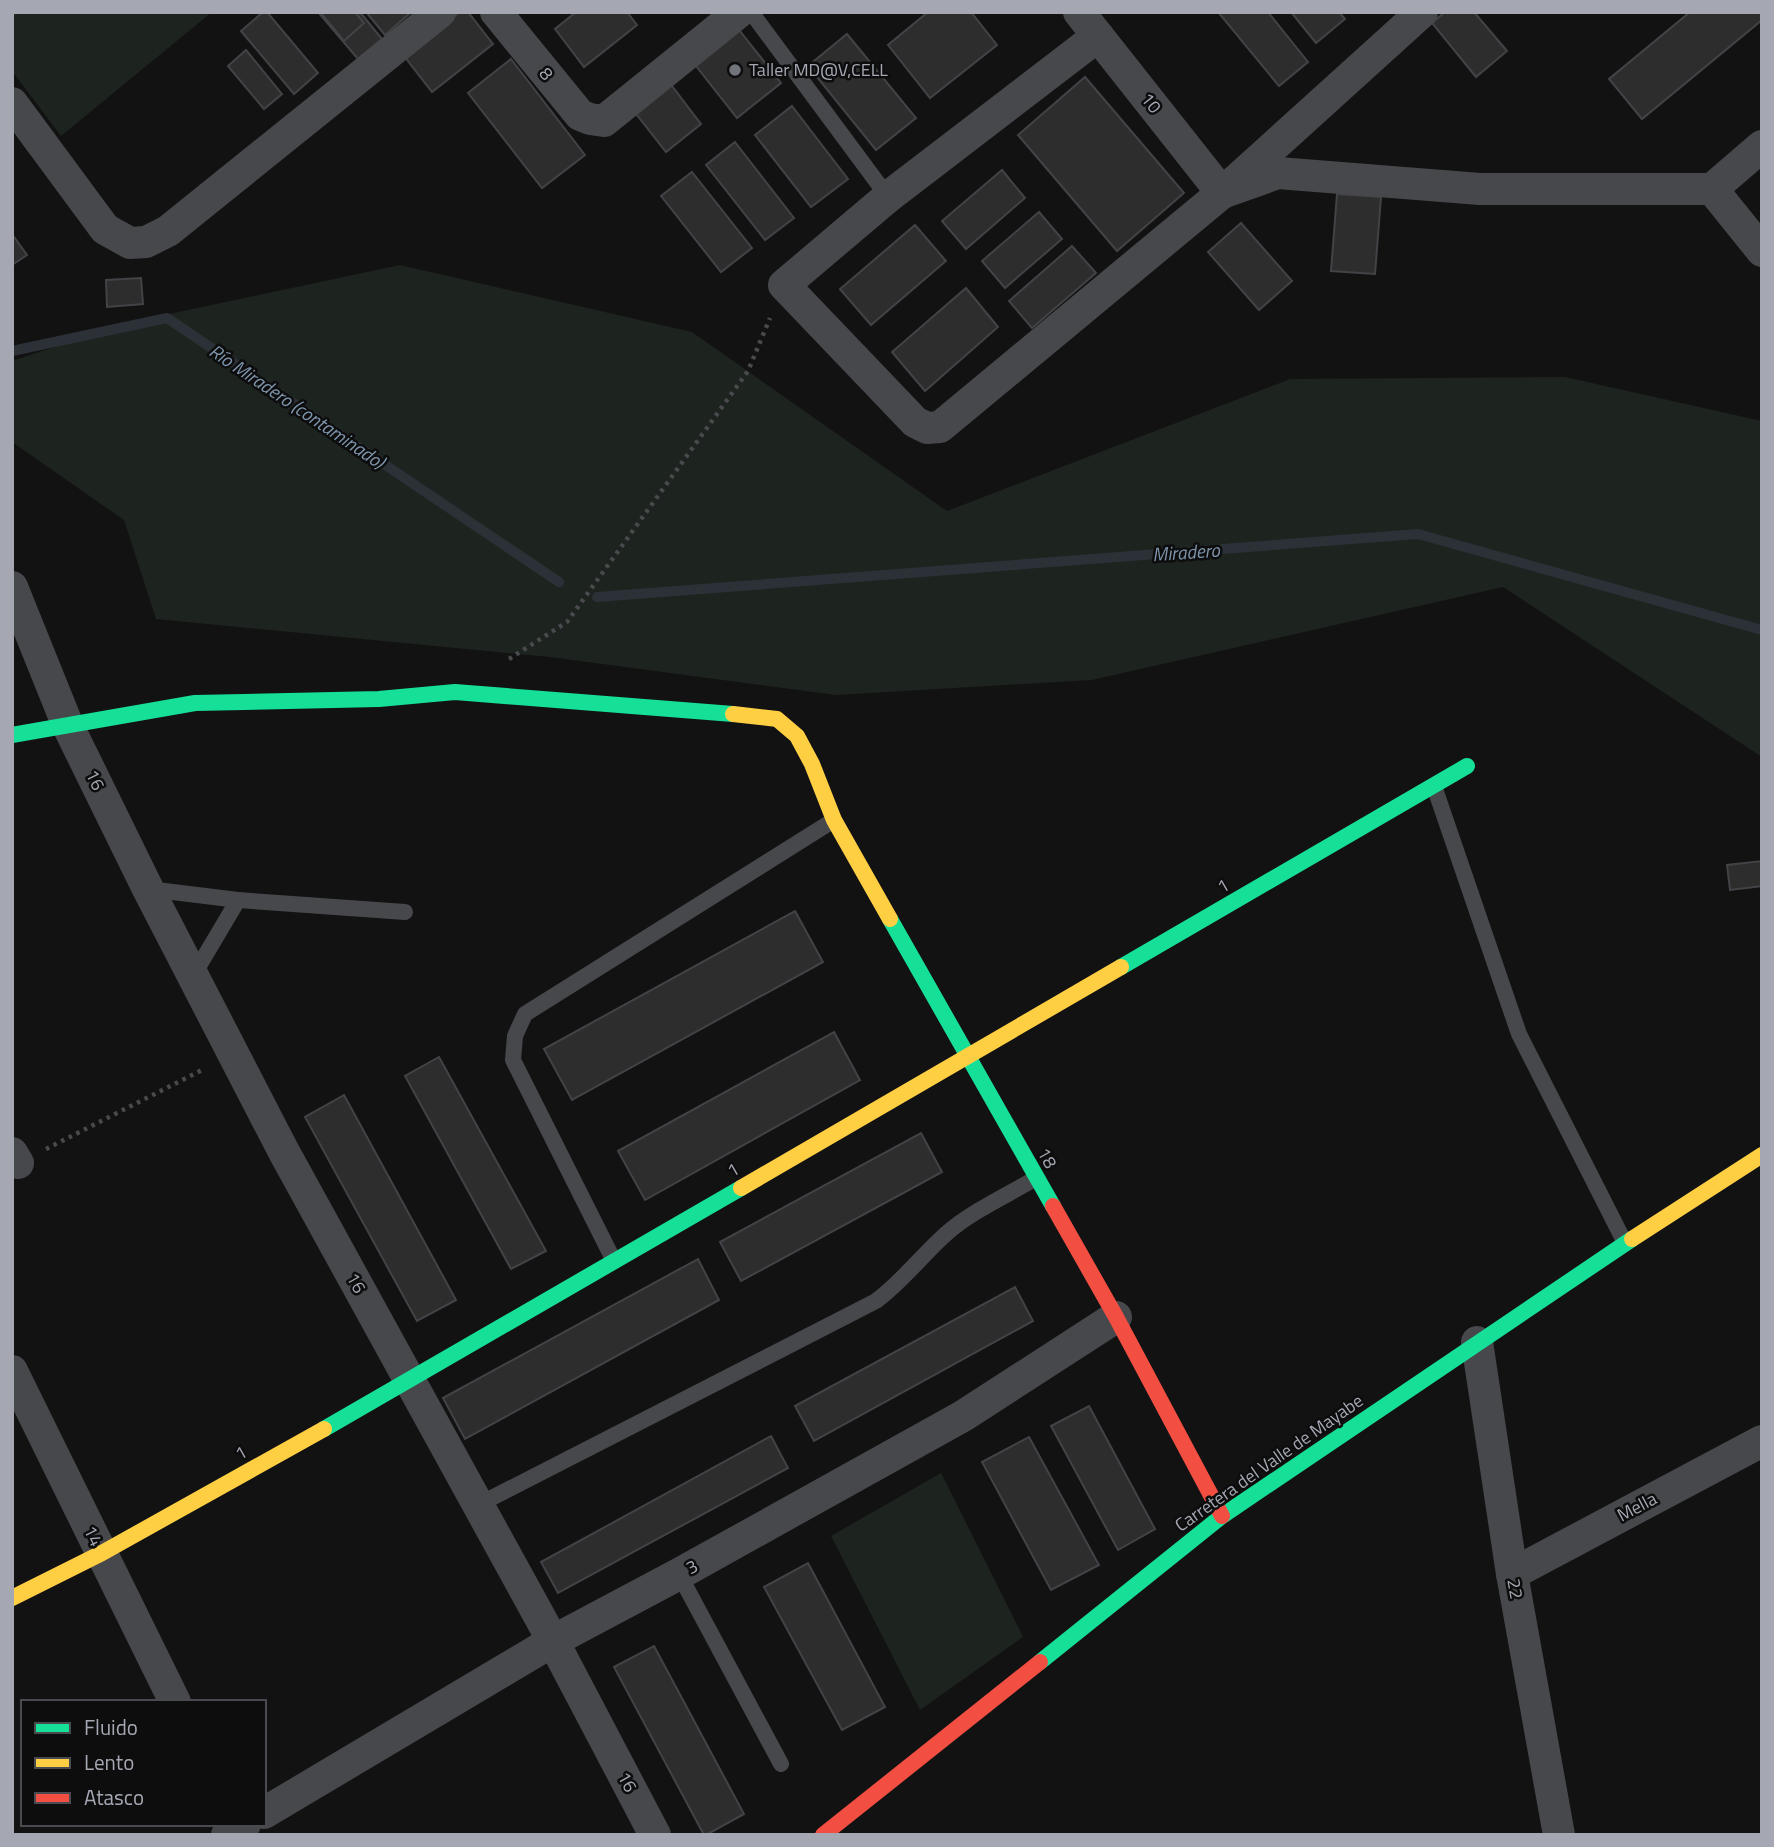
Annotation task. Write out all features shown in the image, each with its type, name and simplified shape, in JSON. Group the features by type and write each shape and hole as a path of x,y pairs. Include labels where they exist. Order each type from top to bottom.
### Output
{"street":[{"path":"12,103 105,229 130,243 146,242 168,231 440,12"},
{"name":"8","path":"496,12 580,115 604,121 739,12"},
{"path":"1088,24 784,285 915,422 927,428 940,427 1222,193 1422,12"},
{"name":"10","path":"1088,24 1222,193"},
{"path":"1222,193 1278,173 1480,189 1712,189 1762,146"},
{"path":"1712,189 1762,251"},
{"name":"16","path":"12,587 68,726 192,976 284,1152 553,1641 655,1835"},
{"name":"18","path":"12,735 195,703 379,699 455,692 778,719 806,751 834,820 1116,1317 1222,1516"},
{"name":"1","path":"12,1598 102,1553 410,1381 1467,766"},
{"name":"Carretera del Valle de Mayabe","path":"822,1835 1222,1516 1625,1243 1762,1155"},
{"name":"3","path":"266,1812 553,1641 963,1416 1116,1317"},
{"name":"22","path":"1478,1342 1512,1574 1559,1835"},
{"name":"14","path":"12,1370 174,1700"},
{"name":"Mella","path":"1512,1574 1762,1441"}],"lane":[{"path":"751,12 888,197"},
{"path":"1434,786 1519,1034 1625,1243"},
{"path":"614,1261 513,1060 515,1036 525,1014 834,820"},
{"path":"148,889 238,900 405,912"},
{"path":"192,976 238,900"},
{"path":"478,1505 876,1301 897,1285 965,1218 1036,1178"},
{"path":"679,1574 781,1764"}],"path":[{"path":"500,664 567,622 748,371 784,285"},
{"path":"15,1158 233,1054"}],"shaded area":[{"path":"12,12 212,12 61,136 12,71"},
{"path":"400,265 692,332 947,511 1290,379 1565,377 1762,421 1762,757 1503,587 1092,680 836,695 550,657 156,619 124,520 12,442 12,361 127,323"},
{"path":"941,1473 1023,1637 920,1710 831,1536"}],"building":[{"path":"263,12 267,12 318,73 294,94 241,31"},
{"path":"318,12 360,12 382,39 358,59"},
{"path":"320,12 355,12 364,23 344,41"},
{"path":"366,12 408,12 409,14 385,35"},
{"path":"460,12 468,12 493,44 432,92 404,56"},
{"path":"576,12 627,12 637,25 584,67 555,29"},
{"path":"928,12 971,12 997,45 930,98 888,45"},
{"path":"1218,12 1268,12 1308,62 1279,86"},
{"path":"1291,12 1339,12 1345,19 1316,43"},
{"path":"1445,12 1474,12 1507,51 1476,77 1432,23"},
{"path":"1690,12 1762,12 1762,20 1642,119 1609,79"},
{"path":"736,26 781,83 737,118 692,61"},
{"path":"847,34 916,118 876,150 808,66"},
{"path":"246,50 282,94 264,109 228,66"},
{"path":"511,59 585,155 542,188 468,93"},
{"path":"1085,77 1184,193 1117,251 1018,135"},
{"path":"669,82 701,124 666,152 633,110"},
{"path":"792,106 848,179 811,207 755,135"},
{"path":"735,142 794,218 765,240 706,165"},
{"path":"1002,170 1025,198 966,249 942,221"},
{"path":"692,172 752,248 721,272 661,196"},
{"path":"1337,194 1381,197 1375,274 1331,271"},
{"path":"1039,212 1062,239 1005,288 982,261"},
{"path":"1241,223 1292,281 1259,310 1208,252"},
{"path":"915,225 946,261 871,325 840,289"},
{"path":"12,234 27,255 12,265"},
{"path":"1072,246 1096,273 1032,328 1009,301"},
{"path":"141,278 143,304 107,307 106,280"},
{"path":"966,288 998,327 925,391 892,352"},
{"path":"1762,861 1762,886 1730,890 1727,865"},
{"path":"795,911 823,962 572,1100 544,1049"},
{"path":"834,1032 860,1080 645,1200 618,1151"},
{"path":"439,1057 546,1251 511,1269 405,1076"},
{"path":"344,1095 456,1300 417,1321 305,1117"},
{"path":"921,1133 942,1172 741,1281 720,1242"},
{"path":"698,1259 719,1300 465,1439 443,1398"},
{"path":"1015,1287 1033,1321 814,1441 795,1406"},
{"path":"1089,1406 1155,1529 1118,1550 1051,1426"},
{"path":"771,1436 788,1468 558,1593 541,1562"},
{"path":"1029,1437 1099,1565 1051,1590 982,1462"},
{"path":"808,1563 885,1707 842,1730 764,1587"},
{"path":"654,1646 744,1814 706,1835 614,1667"}],"waterway":[{"name":"Río Miradero (contaminado)","path":"12,351 167,318 559,582"},
{"name":"Miradero","path":"597,597 1418,534 1762,630"}],"traffic: fast":[{"path":"12,735 195,703 379,699 455,692 733,714"},
{"path":"1121,967 1467,766"},
{"path":"890,919 1053,1206"},
{"path":"324,1429 741,1188"},
{"path":"1040,1662 1222,1516 1632,1239"}],"traffic: slow":[{"path":"733,714 777,719 797,736 812,764 834,820 890,919"},
{"path":"741,1188 1121,967"},
{"path":"1632,1239 1762,1155"},
{"path":"12,1598 102,1553 324,1429"}],"traffic: jam":[{"path":"1053,1206 1116,1317 1222,1516"},
{"path":"823,1835 1040,1662"}],"place":[{"name":"Taller MD@V,CELL","path":"735,70"}]}
